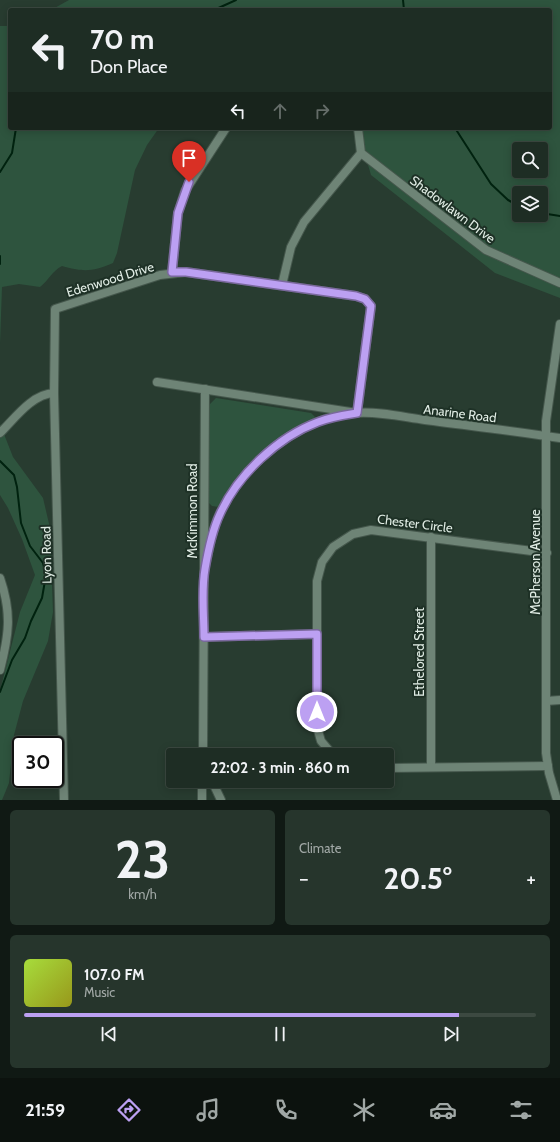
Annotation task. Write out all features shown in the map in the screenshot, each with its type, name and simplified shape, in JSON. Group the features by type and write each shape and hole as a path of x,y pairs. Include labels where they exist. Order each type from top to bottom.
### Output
{"street":[{"path":"172,272 178,213 185,191 225,130"},
{"path":"282,285 291,247 304,222 361,153 358,130"},
{"name":"Shadowlawn Drive","path":"361,153 486,250 560,283"},
{"name":"Edenwood Drive","path":"55,309 172,272 186,272 356,296 369,302 371,311 357,413"},
{"name":"Lyon Road","path":"55,309 54,392 64,800"},
{"name":"McPherson Avenue","path":"557,800 548,766 546,701 546,422 560,324"},
{"name":"Anarine Road","path":"157,382 357,413 560,438"},
{"name":"McKimmon Road","path":"203,748 203,472 205,389"},
{"path":"0,433 32,402 54,392"},
{"name":"Anarine Road","path":"204,571 212,533 220,513 230,494 245,476 273,449 304,428 331,418 357,413"},
{"name":"Chester Circle","path":"327,748 321,741 317,727 319,572 327,554 336,543 353,534 371,530 547,553"},
{"name":"Ethelored Street","path":"431,537 432,768"},
{"path":"0,578 7,602 9,626 0,670"},
{"path":"204,637 317,634"},
{"path":"546,701 560,700"},
{"path":"394,768 548,766"},
{"path":"202,788 202,800"},
{"path":"215,788 220,800"}],"green space":[{"path":"69,0 560,0 560,298 495,273 371,175 358,130 552,130 552,8 55,8"},
{"path":"0,26 8,26 8,130 158,130 147,145 135,170 117,253 113,263 88,270 62,266 56,270 40,287 19,284 2,287 0,344"},
{"path":"216,398 311,413 315,417 313,424 271,447 219,507 212,506 209,503 209,405"},
{"path":"0,424 13,457 43,498 50,528 53,612 48,641 23,701 14,736 12,736 9,783 2,800 0,800 0,691 20,612 35,575 22,539 8,508 0,495"}],"waterway":[{"path":"218,8 236,0"},
{"path":"403,0 404,8"},
{"path":"0,172 12,153 16,130"},
{"path":"456,130 491,184 512,202"},
{"path":"548,214 560,216"},
{"path":"0,256 0,264"},
{"path":"0,461 14,475 17,487 21,523 30,546 43,563 46,575 42,598 25,638 12,660 0,692"}],"route":[{"path":"189,182 180,204 175,228 172,272 186,272 356,296 365,299 371,306 357,413 331,418 304,428 273,449 258,462 230,494 220,513 212,533 204,571 204,637 317,634 317,712"}]}
